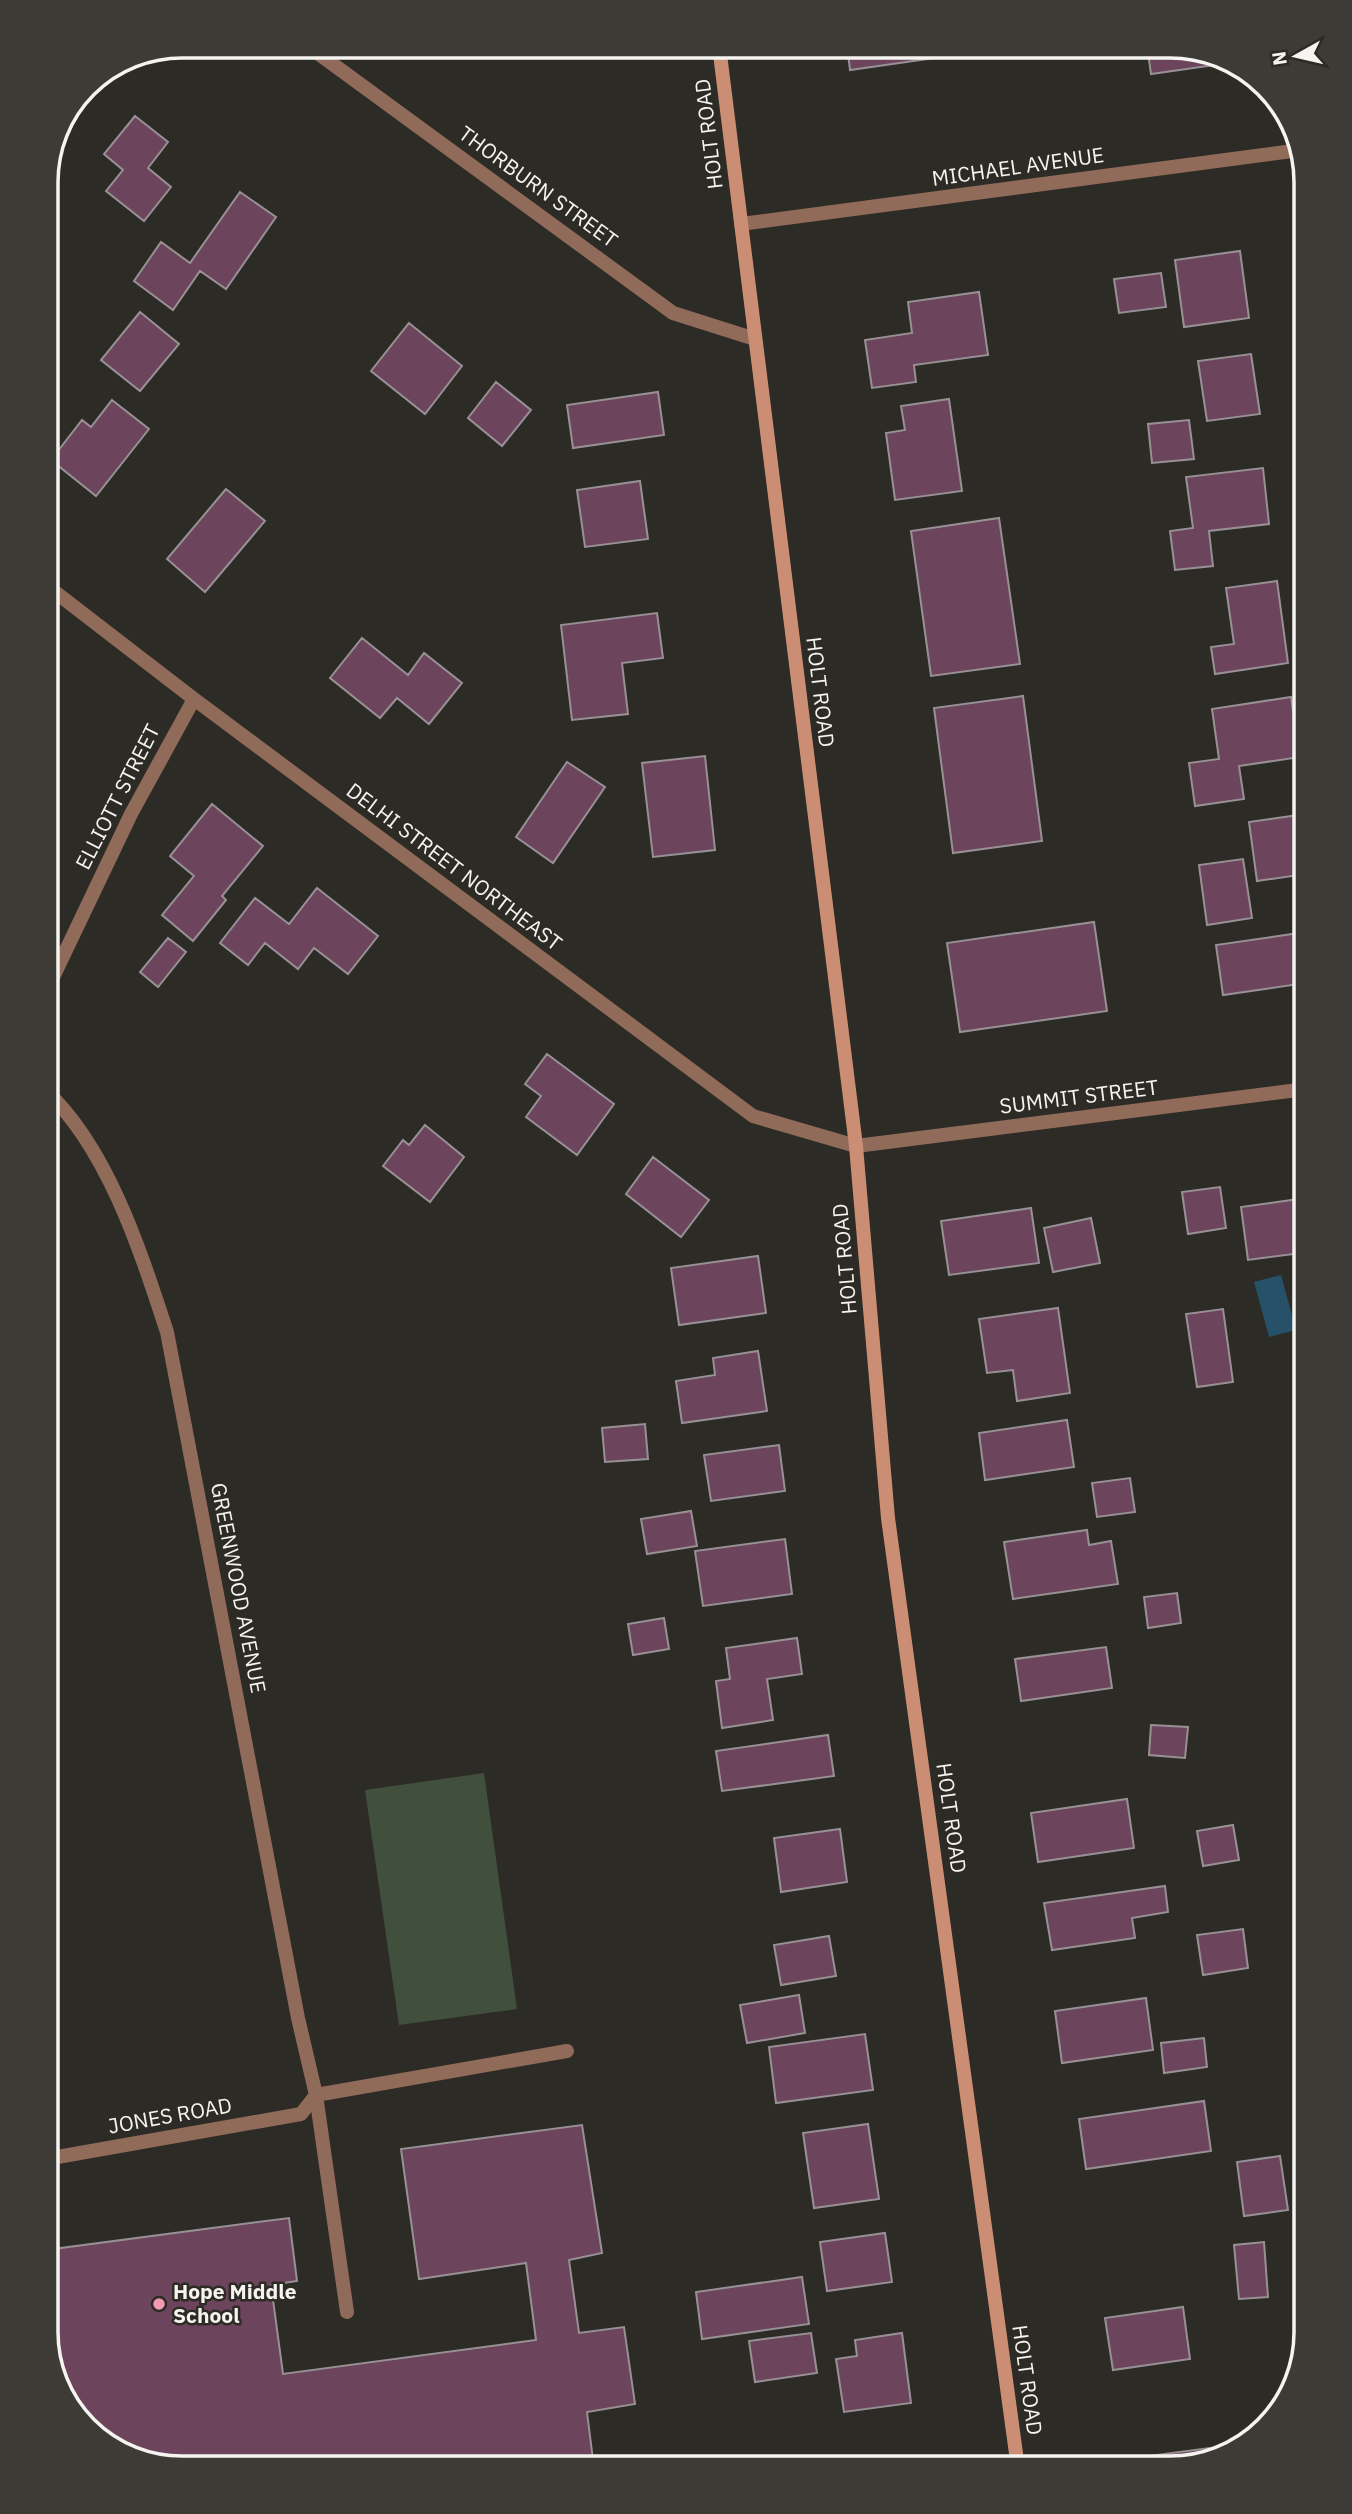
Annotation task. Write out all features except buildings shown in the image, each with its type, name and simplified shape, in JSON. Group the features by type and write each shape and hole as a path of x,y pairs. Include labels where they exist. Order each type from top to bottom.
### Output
{"main road":[{"name":"HOLT ROAD","path":"720,58 856,1146 888,1518 1016,2456"}],"street":[{"name":"THORBURN STREET","path":"324,58 673,313 755,339"},
{"name":"MICHAEL AVENUE","path":"741,224 1290,151"},
{"name":"DELHI STREET NORTHEAST","path":"58,595 753,1116 856,1146"},
{"name":"ELLIOTT STREET","path":"58,967 131,814 194,699"},
{"name":"SUMMIT STREET","path":"856,1146 1294,1091"},
{"name":"GREENWOOD AVENUE","path":"58,1102 103,1167 138,1246 167,1332 296,2004 316,2095 347,2312"},
{"path":"316,2095 567,2051"},
{"name":"JONES ROAD","path":"58,2157 301,2114 316,2095"}],"green space":[{"path":"484,1773 517,2009 399,2025 365,1790"}],"water":[{"path":"1281,1275 1294,1331 1269,1337 1254,1282"}],"place":[{"name":"Hope Middle School","path":"159,2304"}]}
